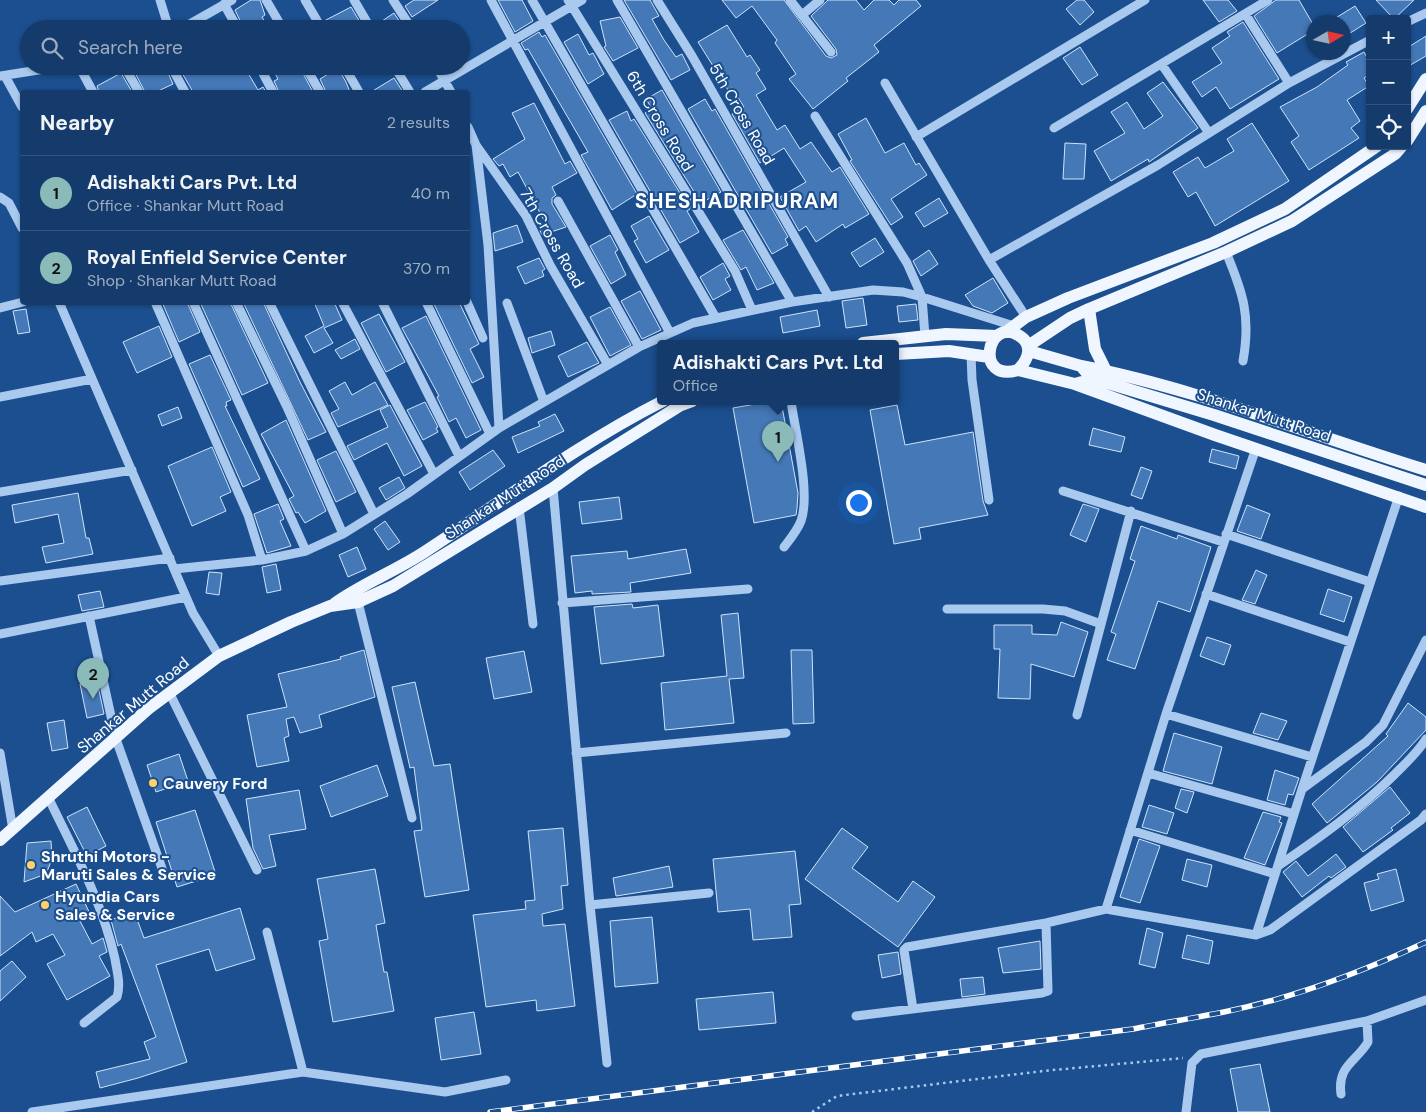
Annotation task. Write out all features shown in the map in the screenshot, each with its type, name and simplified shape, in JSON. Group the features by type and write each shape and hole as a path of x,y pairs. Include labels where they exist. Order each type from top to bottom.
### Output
{"main road":[{"path":"1410,105 1426,79"},
{"path":"1411,135 1426,111"},
{"path":"1371,150 1286,209 1213,242 1086,290 1026,317 990,345 989,357 993,365 1001,370 1010,372 1018,370 1075,384 1426,507"},
{"path":"1018,370 1026,362 1029,349 1070,318 1226,252 1292,221 1398,150"},
{"path":"1089,309 1098,376"},
{"path":"890,340 1006,331 1015,333 1023,338 1029,349 1081,366 1098,376 1262,416 1426,470"},
{"path":"899,354 949,351 989,357"},
{"path":"1075,384 1098,376"},
{"name":"Shankar Mutt Road","path":"1098,376 1426,485"},
{"name":"Shankar Mutt Road","path":"0,840 14,830 169,692 219,656 246,642 330,606 354,589 389,574 426,552 514,490 639,413 657,404"},
{"name":"Shankar Mutt Road","path":"330,606 358,602 431,564 681,405"}],"street":[{"path":"160,0 166,20"},
{"path":"266,0 278,20"},
{"path":"305,0 317,20"},
{"path":"354,0 366,20"},
{"path":"393,0 406,20"},
{"path":"491,0 670,333"},
{"path":"532,0 628,162 716,318"},
{"path":"470,66 545,23 570,3 582,0"},
{"path":"617,0 792,302"},
{"name":"5th Cross Road","path":"657,0 692,56 829,297"},
{"path":"790,0 831,52"},
{"path":"802,15 820,0"},
{"path":"916,137 1145,0"},
{"path":"1054,128 1162,66 1268,0"},
{"path":"197,20 228,2 235,20"},
{"name":"6th Cross Road","path":"570,3 735,271 752,310"},
{"path":"1411,20 1426,13"},
{"path":"1246,15 1289,83"},
{"path":"989,260 1158,165 1289,83 1366,44"},
{"path":"1162,66 1209,133"},
{"path":"20,73 3,76 20,104"},
{"path":"84,75 92,90"},
{"path":"129,75 138,90"},
{"path":"176,75 184,90"},
{"path":"264,75 272,90"},
{"path":"310,75 319,90"},
{"path":"349,75 358,90"},
{"path":"400,75 409,90"},
{"path":"441,75 450,90"},
{"path":"429,90 455,75"},
{"path":"885,83 989,260 1026,317"},
{"path":"815,116 901,253 922,296 925,336"},
{"name":"7th Cross Road","path":"470,132 476,145 526,216 550,265 608,365"},
{"path":"476,145 488,246 499,428"},
{"path":"0,197 9,203 20,224"},
{"path":"558,201 638,347"},
{"path":"1226,252 1240,285 1246,310 1248,334 1244,361"},
{"path":"174,569 262,560 306,551 343,534 434,474 499,428 638,347 693,323 792,302 873,290 903,292 922,296 1006,331"},
{"path":"0,308 20,303"},
{"path":"508,303 544,402"},
{"path":"60,305 192,613 219,656"},
{"path":"156,305 248,515 262,560"},
{"path":"194,305 306,551"},
{"path":"237,305 287,407 343,534"},
{"path":"270,305 374,514"},
{"path":"344,305 434,474"},
{"path":"384,305 459,456"},
{"path":"427,305 490,434"},
{"path":"468,305 483,338"},
{"path":"971,354 972,380 989,500"},
{"path":"0,397 92,378"},
{"path":"784,547 795,534 802,519 804,488 792,405"},
{"path":"1106,909 1166,714 1256,448"},
{"path":"0,492 132,470"},
{"path":"553,488 590,905 607,1063"},
{"path":"1063,491 1370,582"},
{"path":"1256,934 1398,496"},
{"path":"519,507 533,624"},
{"path":"1076,716 1131,511"},
{"path":"0,582 170,558"},
{"path":"562,602 748,589"},
{"path":"1206,594 1350,642"},
{"path":"0,634 186,597"},
{"path":"358,602 412,818"},
{"path":"947,609 1043,609 1065,612 1101,624"},
{"path":"89,616 116,739 164,874"},
{"path":"1302,789 1366,742 1383,725 1426,640"},
{"path":"169,692 257,870"},
{"path":"1166,714 1312,757"},
{"path":"576,753 786,733"},
{"path":"1276,870 1336,826 1374,795 1420,749 1426,739"},
{"path":"0,753 14,830"},
{"path":"1148,773 1294,814"},
{"path":"48,798 100,904 108,926 120,982 116,997 84,1022"},
{"path":"913,1009 905,948 1046,923 1106,909 1256,934 1270,930 1421,820 1426,814"},
{"path":"1130,830 1276,870"},
{"path":"590,905 709,893"},
{"path":"856,1016 1048,991 1046,923"},
{"path":"267,932 303,1072"},
{"path":"1186,1112 1192,1063 1196,1057 1367,1021 1426,1000"},
{"path":"1341,1094 1340,1084 1346,1066 1368,1042 1367,1021"},
{"path":"32,1112 303,1072 445,1092 506,1080"}],"path":[{"path":"812,1112 837,1096 1043,1071 1196,1057"}],"building":[{"path":"251,0 260,0 265,15 262,17 264,20 240,20 235,10"},
{"path":"414,0 438,0 412,17 405,6"},
{"path":"498,0 522,0 533,21 515,32"},
{"path":"624,0 650,0 659,16 652,19 664,40 676,57 682,54 690,70 671,80"},
{"path":"722,0 784,0 826,56 831,58 837,55 836,49 811,16 828,0 856,0 864,10 874,0 889,0 894,5 899,0 916,0 921,6 874,45 879,52 846,78 848,81 813,109 789,79 796,74 775,43 777,40 752,6 736,18"},
{"path":"1077,0 1084,0 1094,12 1080,25 1066,9"},
{"path":"1203,0 1228,0 1237,11 1219,22"},
{"path":"1276,0 1299,0 1308,15 1306,15 1306,35 1277,53 1254,16"},
{"path":"1376,0 1414,0 1398,15 1390,15"},
{"path":"1355,6 1366,23 1351,33 1351,15 1340,15"},
{"path":"351,7 359,20 326,20"},
{"path":"394,13 399,20 384,20"},
{"path":"620,17 638,48 613,61 604,47 606,46 600,21"},
{"path":"1243,22 1279,79 1230,109 1216,87 1202,97 1192,82 1222,63 1212,48 1230,36 1227,32"},
{"path":"727,25 747,57 750,55 760,70 756,73 766,89 756,95 777,130 785,125 800,149 811,142 832,172 840,167 869,214 845,228 843,224 816,242 806,226 799,231 780,197 806,182 784,148 760,163 732,114 744,107 732,88 728,90 698,42"},
{"path":"539,32 542,37 545,35 637,194 612,210 581,155 588,152 528,49 525,50 521,43"},
{"path":"578,34 589,55 593,53 604,74 588,84 564,42"},
{"path":"1426,36 1426,56 1411,65 1411,60 1411,45"},
{"path":"1080,47 1098,75 1082,85 1063,58"},
{"path":"1364,52 1366,56 1366,77 1364,78 1366,88 1347,100 1360,121 1351,128 1359,138 1309,170 1291,142 1299,136 1280,107 1317,87 1348,65 1346,62"},
{"path":"117,75 122,75 131,90 98,90 97,86"},
{"path":"136,75 169,75 173,84 160,90 144,90"},
{"path":"183,75 249,75 258,90 192,90"},
{"path":"276,75 304,75 312,90 278,90 274,81 278,79"},
{"path":"327,75 342,75 349,90 325,90 320,79"},
{"path":"394,78 402,90 374,90"},
{"path":"1163,82 1198,128 1149,162 1148,159 1111,181 1094,151 1125,133 1111,112 1127,102 1144,129 1163,116 1147,93"},
{"path":"662,90 721,192 701,203 645,113 652,109 646,99"},
{"path":"705,99 712,111 715,109 788,237 785,239 788,245 772,254 688,109"},
{"path":"534,103 565,164 570,161 577,173 552,187 556,195 552,198 552,204 566,227 542,235 539,228 546,224 518,172 510,177 503,164 499,166 493,159 525,139 512,113"},
{"path":"627,111 631,121 634,119 690,209 687,211 699,232 680,243 609,120"},
{"path":"866,118 885,153 904,143 916,165 919,163 927,175 891,199 903,217 891,225 850,161 852,160 838,134"},
{"path":"1252,123 1289,181 1215,226 1196,192 1188,197 1173,172 1198,157 1205,168 1234,151 1227,139"},
{"path":"1065,143 1086,144 1084,179 1063,179"},
{"path":"939,198 948,213 924,227 915,213"},
{"path":"649,216 669,250 646,263 634,241 638,239 631,226"},
{"path":"517,225 523,242 495,251 493,233"},
{"path":"743,230 774,283 757,290 746,267 741,270 723,240"},
{"path":"610,235 618,250 615,252 626,275 611,284 590,246"},
{"path":"875,238 884,252 860,267 851,253"},
{"path":"929,250 938,264 921,276 913,261"},
{"path":"539,258 545,269 542,271 544,276 525,284 517,267"},
{"path":"723,263 730,276 725,279 731,290 713,300 700,277"},
{"path":"993,278 1008,303 992,313 973,306 965,295"},
{"path":"640,291 661,330 642,339 621,301"},
{"path":"863,298 867,325 846,328 842,301"},
{"path":"916,304 918,320 899,322 897,306"},
{"path":"163,305 188,305 200,332 179,342"},
{"path":"201,305 231,305 268,383 242,395"},
{"path":"244,305 264,305 300,382 326,432 308,440"},
{"path":"315,305 335,305 342,320 324,328 333,343 314,353 305,336 324,326"},
{"path":"434,305 460,305 479,344 470,349 484,377 472,383"},
{"path":"610,307 631,345 610,356 590,317"},
{"path":"26,309 30,332 18,334 13,311"},
{"path":"817,310 820,326 783,333 780,317"},
{"path":"379,314 405,362 386,372 361,323"},
{"path":"426,316 481,430 466,438 456,418 449,422 437,397 439,396 402,328"},
{"path":"159,326 172,357 137,373 123,342"},
{"path":"551,331 555,345 532,353 528,338"},
{"path":"355,339 360,349 341,359 335,350"},
{"path":"587,342 599,363 568,377 558,356"},
{"path":"210,355 231,400 226,402 227,406 225,406 260,479 243,487 189,364"},
{"path":"345,382 352,395 375,382 388,405 338,427 331,413 339,409 329,391"},
{"path":"425,402 438,427 436,428 438,432 423,440 407,410"},
{"path":"390,405 422,466 404,476 387,443 354,460 347,446 388,427 380,410"},
{"path":"750,405 782,405 798,493 796,515 754,523 733,408"},
{"path":"897,405 905,445 973,432 983,501 988,515 919,528 921,539 894,544 870,410"},
{"path":"178,407 182,418 162,426 158,415"},
{"path":"555,414 564,431 518,453 512,437 540,426 538,422"},
{"path":"286,420 326,511 305,523 298,512 296,513 289,499 294,496 261,434"},
{"path":"1093,428 1125,437 1121,452 1089,445"},
{"path":"212,447 231,492 220,497 226,511 192,526 168,466"},
{"path":"1212,449 1239,456 1236,469 1209,462"},
{"path":"493,450 505,466 470,490 459,472"},
{"path":"336,451 356,492 336,502 317,460"},
{"path":"1141,467 1152,471 1142,499 1131,495"},
{"path":"399,477 405,488 386,500 379,488"},
{"path":"78,493 86,538 89,538 93,554 46,563 42,547 64,543 58,514 15,523 12,505"},
{"path":"619,497 622,519 582,524 579,502"},
{"path":"278,504 284,519 280,521 291,546 267,553 254,514"},
{"path":"1083,504 1099,509 1086,542 1070,535"},
{"path":"1247,505 1270,514 1261,539 1237,531"},
{"path":"385,521 400,542 388,550 374,529"},
{"path":"1141,526 1177,539 1178,535 1211,547 1190,612 1158,601 1135,669 1107,660 1116,634 1111,632 1135,561 1130,559"},
{"path":"357,547 366,569 348,577 339,555"},
{"path":"686,549 691,573 630,583 631,592 592,594 592,591 575,593 571,556 627,551 628,559"},
{"path":"276,564 281,590 267,593 262,567"},
{"path":"1256,570 1267,575 1255,604 1242,600"},
{"path":"209,572 222,573 219,595 206,593"},
{"path":"1328,589 1352,597 1344,622 1320,614"},
{"path":"100,591 104,607 82,611 78,595"},
{"path":"632,604 633,608 658,605 664,656 601,664 594,607"},
{"path":"738,613 744,678 729,679 734,723 665,730 661,683 727,676 721,615"},
{"path":"1061,622 1088,632 1074,677 1031,664 1030,699 998,698 1000,649 994,649 994,625 1032,625 1032,634 1057,635"},
{"path":"1207,637 1231,645 1224,665 1200,656"},
{"path":"364,650 375,697 319,715 322,727 300,733 294,717 286,719 289,736 284,738 289,761 257,767 247,715 287,707 278,674 341,659 340,657"},
{"path":"791,650 812,650 814,723 793,724"},
{"path":"524,651 532,692 494,699 486,658"},
{"path":"97,681 104,714 87,718 80,684"},
{"path":"415,682 434,766 450,764 469,890 425,897 414,831 422,830 414,767 410,768 392,687"},
{"path":"1408,703 1426,717 1426,730 1377,782 1327,823 1312,804 1388,736 1386,734"},
{"path":"1261,713 1287,721 1278,740 1253,733"},
{"path":"64,720 68,748 52,751 47,723"},
{"path":"1174,733 1222,747 1212,784 1163,771"},
{"path":"179,754 188,781 156,792 147,765"},
{"path":"377,765 388,796 331,817 320,786"},
{"path":"1275,770 1299,778 1293,795 1288,794 1285,805 1267,800"},
{"path":"1390,787 1410,813 1391,828 1393,830 1363,852 1343,827"},
{"path":"1181,789 1194,792 1187,813 1175,808"},
{"path":"299,790 306,829 269,835 276,866 263,869 253,848 246,799"},
{"path":"1149,805 1174,813 1167,834 1142,827"},
{"path":"87,807 106,846 87,856 67,817"},
{"path":"195,810 216,875 177,887 156,822"},
{"path":"1263,812 1281,817 1279,822 1282,823 1265,865 1244,858"},
{"path":"563,828 568,885 561,886 563,909 542,914 543,926 565,924 575,1006 537,1011 536,1000 486,1007 473,915 526,909 525,901 535,900 528,831"},
{"path":"842,828 868,847 852,868 898,902 913,881 935,897 898,947 805,879"},
{"path":"1139,839 1160,846 1140,903 1120,897"},
{"path":"51,841 52,859 46,874 24,882 27,843"},
{"path":"795,851 801,904 789,905 792,937 753,940 750,909 718,912 713,859"},
{"path":"1336,854 1346,867 1331,878 1329,876 1302,897 1283,872 1296,861 1308,876"},
{"path":"1187,859 1212,865 1207,887 1182,880"},
{"path":"669,866 673,887 616,896 613,878"},
{"path":"375,869 385,923 376,925 384,972 387,972 394,1011 333,1022 319,941 328,939 317,879"},
{"path":"1396,869 1404,901 1371,911 1364,883 1379,879 1377,874"},
{"path":"76,884 91,916 80,921 92,944 103,938 107,952 99,956 110,976 67,1000 47,964 65,955 53,934 36,942 32,932 0,956 0,896 15,912"},
{"path":"240,908 255,959 216,971 209,949 156,965 187,1062 100,1088 96,1072 150,1059 144,1042 156,1037 121,944 118,946 111,920 134,911 144,938"},
{"path":"652,917 658,983 615,987 610,921"},
{"path":"1147,928 1163,933 1155,968 1139,964"},
{"path":"1187,935 1213,941 1209,964 1182,958"},
{"path":"1040,941 1041,969 1003,973 998,948"},
{"path":"898,952 901,974 882,978 878,955"},
{"path":"12,961 26,977 0,1001 0,971"},
{"path":"983,977 985,994 962,997 960,979"},
{"path":"773,992 776,1023 699,1030 696,999"},
{"path":"474,1012 481,1054 441,1060 435,1018"},
{"path":"1260,1064 1270,1112 1238,1112 1230,1069"}],"railway":[{"path":"490,1112 1133,1029 1224,1012 1302,992 1377,964 1426,942"}],"place":[{"name":"Adishakti Cars Pvt. Ltd","path":"778,462"},
{"name":"Royal Enfield Service Center","path":"93,699"},
{"name":"Cauvery Ford","path":"153,783"},
{"name":"Shruthi Motors - Maruti Sales & Service","path":"31,865"},
{"name":"Hyundia Cars Sales & Service","path":"45,905"}],"district":[{"name":"SHESHADRIPURAM","path":"737,201"}]}
